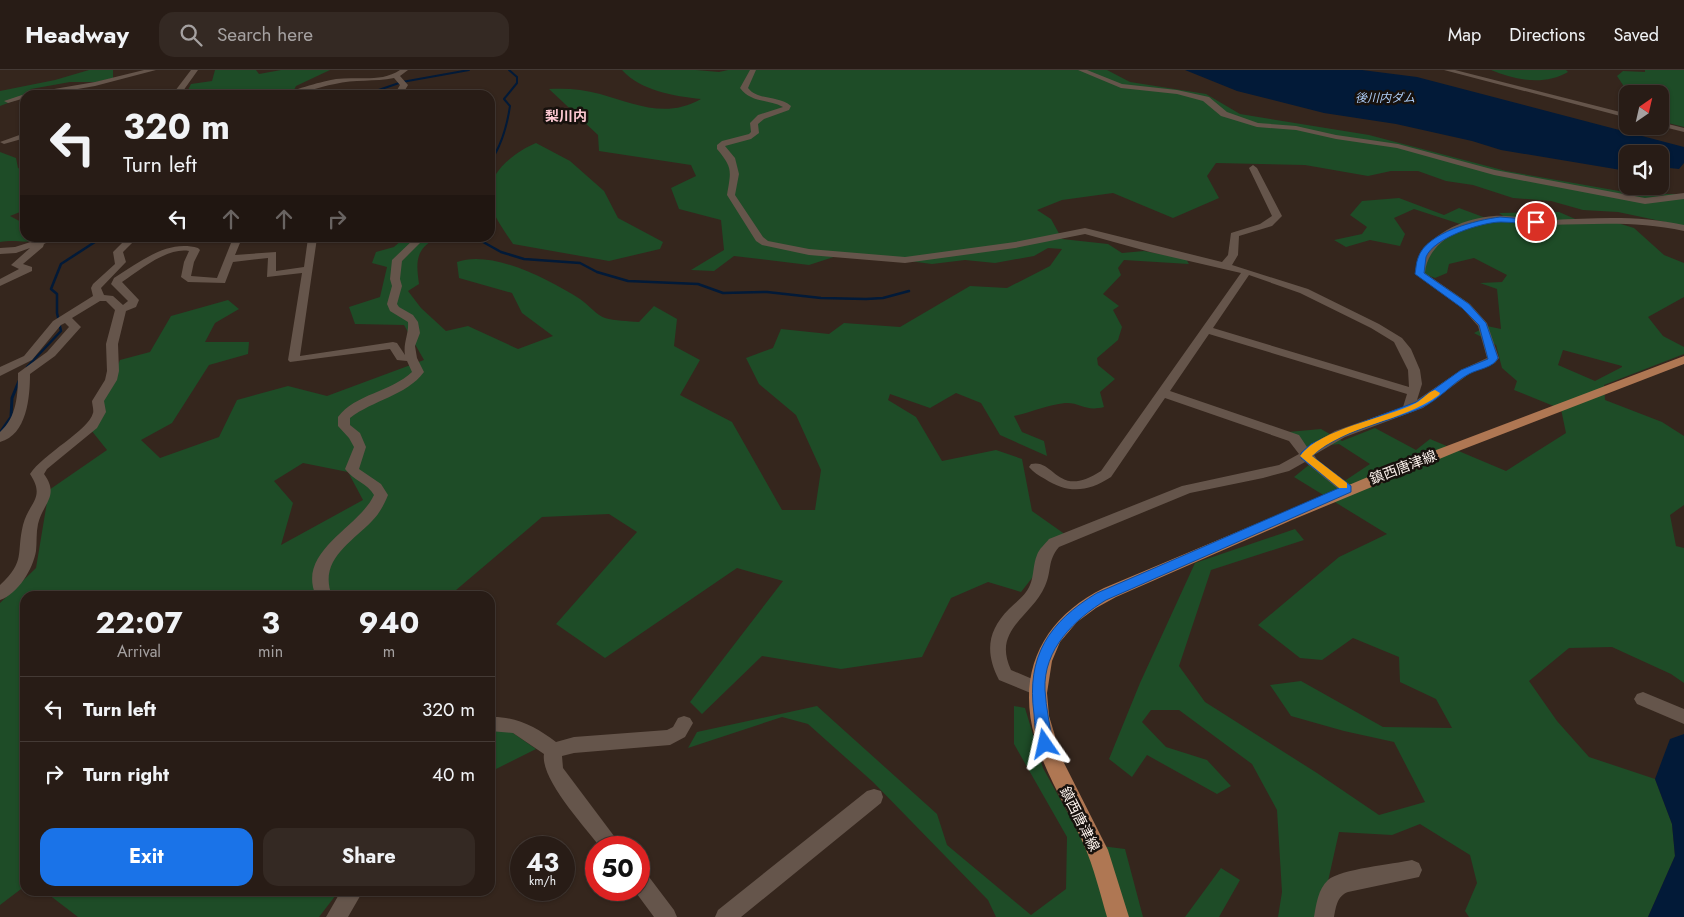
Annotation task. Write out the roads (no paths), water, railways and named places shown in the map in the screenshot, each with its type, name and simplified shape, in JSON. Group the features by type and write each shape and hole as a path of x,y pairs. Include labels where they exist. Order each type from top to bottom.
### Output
{"main road":[{"name":"鎮西唐津線","path":"1118,917 1094,842 1057,774 1045,744 1038,689 1041,667 1058,630 1078,611 1102,596 1140,578 1347,489 1684,360"}],"street":[{"path":"60,90 95,84 153,70"},
{"path":"180,90 195,70"},
{"path":"306,90 342,80 374,80 396,76 404,70"},
{"path":"753,70 744,88 746,92 754,97 787,106 761,117 752,127 755,133 752,136 726,141 721,145 721,149 731,158 735,174 730,195 734,204 759,239 765,243 809,252 915,259 1015,245 1067,233 1086,232 1150,249 1225,265 1304,292 1375,326 1398,340 1414,370 1415,393 1409,408"},
{"path":"1081,70 1121,86 1177,92 1206,99 1224,114 1257,124 1296,128 1336,138 1398,146 1494,172 1645,201 1658,202 1672,196 1684,196"},
{"path":"1448,70 1619,114"},
{"path":"396,76 404,85 401,90"},
{"path":"8,101 20,97"},
{"path":"1669,126 1684,130"},
{"path":"4,142 20,137"},
{"path":"1225,265 1235,254 1234,235 1267,225 1275,221 1277,216 1253,168"},
{"path":"1038,689 1005,675 996,649 1002,631 1013,615 1030,599 1038,585 1044,555 1054,543 1187,489 1284,468 1305,456 1315,447 1340,434 1420,405 1465,372 1492,361 1494,358 1483,324 1466,306 1420,274 1422,257 1429,247 1442,237 1491,220 1551,222 1587,219 1636,220 1684,228"},
{"path":"0,251 16,250 39,242"},
{"path":"0,282 28,269 16,265 44,242"},
{"path":"98,298 100,294 96,288 98,283 117,268 121,262 118,252 128,242"},
{"path":"121,308 132,305 134,300 116,284 118,280 163,252 188,248 195,250 189,262 186,277 188,279 221,280 231,259 236,242"},
{"path":"313,242 294,360 393,345 401,358 410,358"},
{"path":"322,591 320,587 323,559 330,549 371,515 378,506 382,495 376,486 356,476 352,469 360,447 355,436 344,426 344,417 352,409 414,377 418,372 410,358 409,346 414,333 413,322 409,317 394,309 392,304 397,286 395,279 397,260 416,242"},
{"path":"231,259 273,254 271,275 308,268"},
{"path":"1036,467 1072,487 1083,488 1106,474 1161,392 1247,271"},
{"path":"0,372 28,358 37,349 49,330 98,298 109,298 121,308"},
{"path":"0,594 20,575 28,557 31,523 45,492 45,484 37,474 42,466 93,425 100,412 98,401 111,380 113,372 112,344 121,308"},
{"path":"0,438 10,430 18,417 25,390 24,373 51,354 75,327 66,318"},
{"path":"1206,329 1415,393"},
{"path":"1161,392 1294,438 1305,456 1347,489"},
{"path":"1643,699 1684,717"},
{"path":"497,723 525,729 554,751"},
{"path":"554,751 574,745 670,737 679,732 684,723"},
{"path":"554,751 552,763 556,773 605,836"},
{"path":"725,917 874,797"},
{"path":"1324,917 1327,900 1334,886 1412,870"},
{"path":"650,895 667,917"},
{"path":"336,917 350,896"}],"water":[{"name":"後川内ダム","path":"1185,70 1362,70 1417,77 1619,130 1619,135 1638,135 1684,147 1684,163 1679,169 1669,168 1669,145 1619,145 1619,170 1501,150 1472,141 1396,124 1324,113 1237,91"},
{"path":"1684,734 1684,917 1648,917 1675,856 1672,824 1655,779 1670,739"}],"waterway":[{"path":"379,90 402,82 469,70"},
{"path":"495,154 501,142 510,106 504,99 517,83 517,77 509,70"},
{"path":"27,367 61,331 57,313 57,294 51,289 61,264 95,242"},
{"path":"483,242 501,252 524,259 580,263 597,272 628,281 698,284 723,293 767,292 821,298 866,299 883,298 909,291"},
{"path":"0,433 11,417 12,398 19,381"}],"district":[{"name":"梨川内","path":"566,116"}]}
